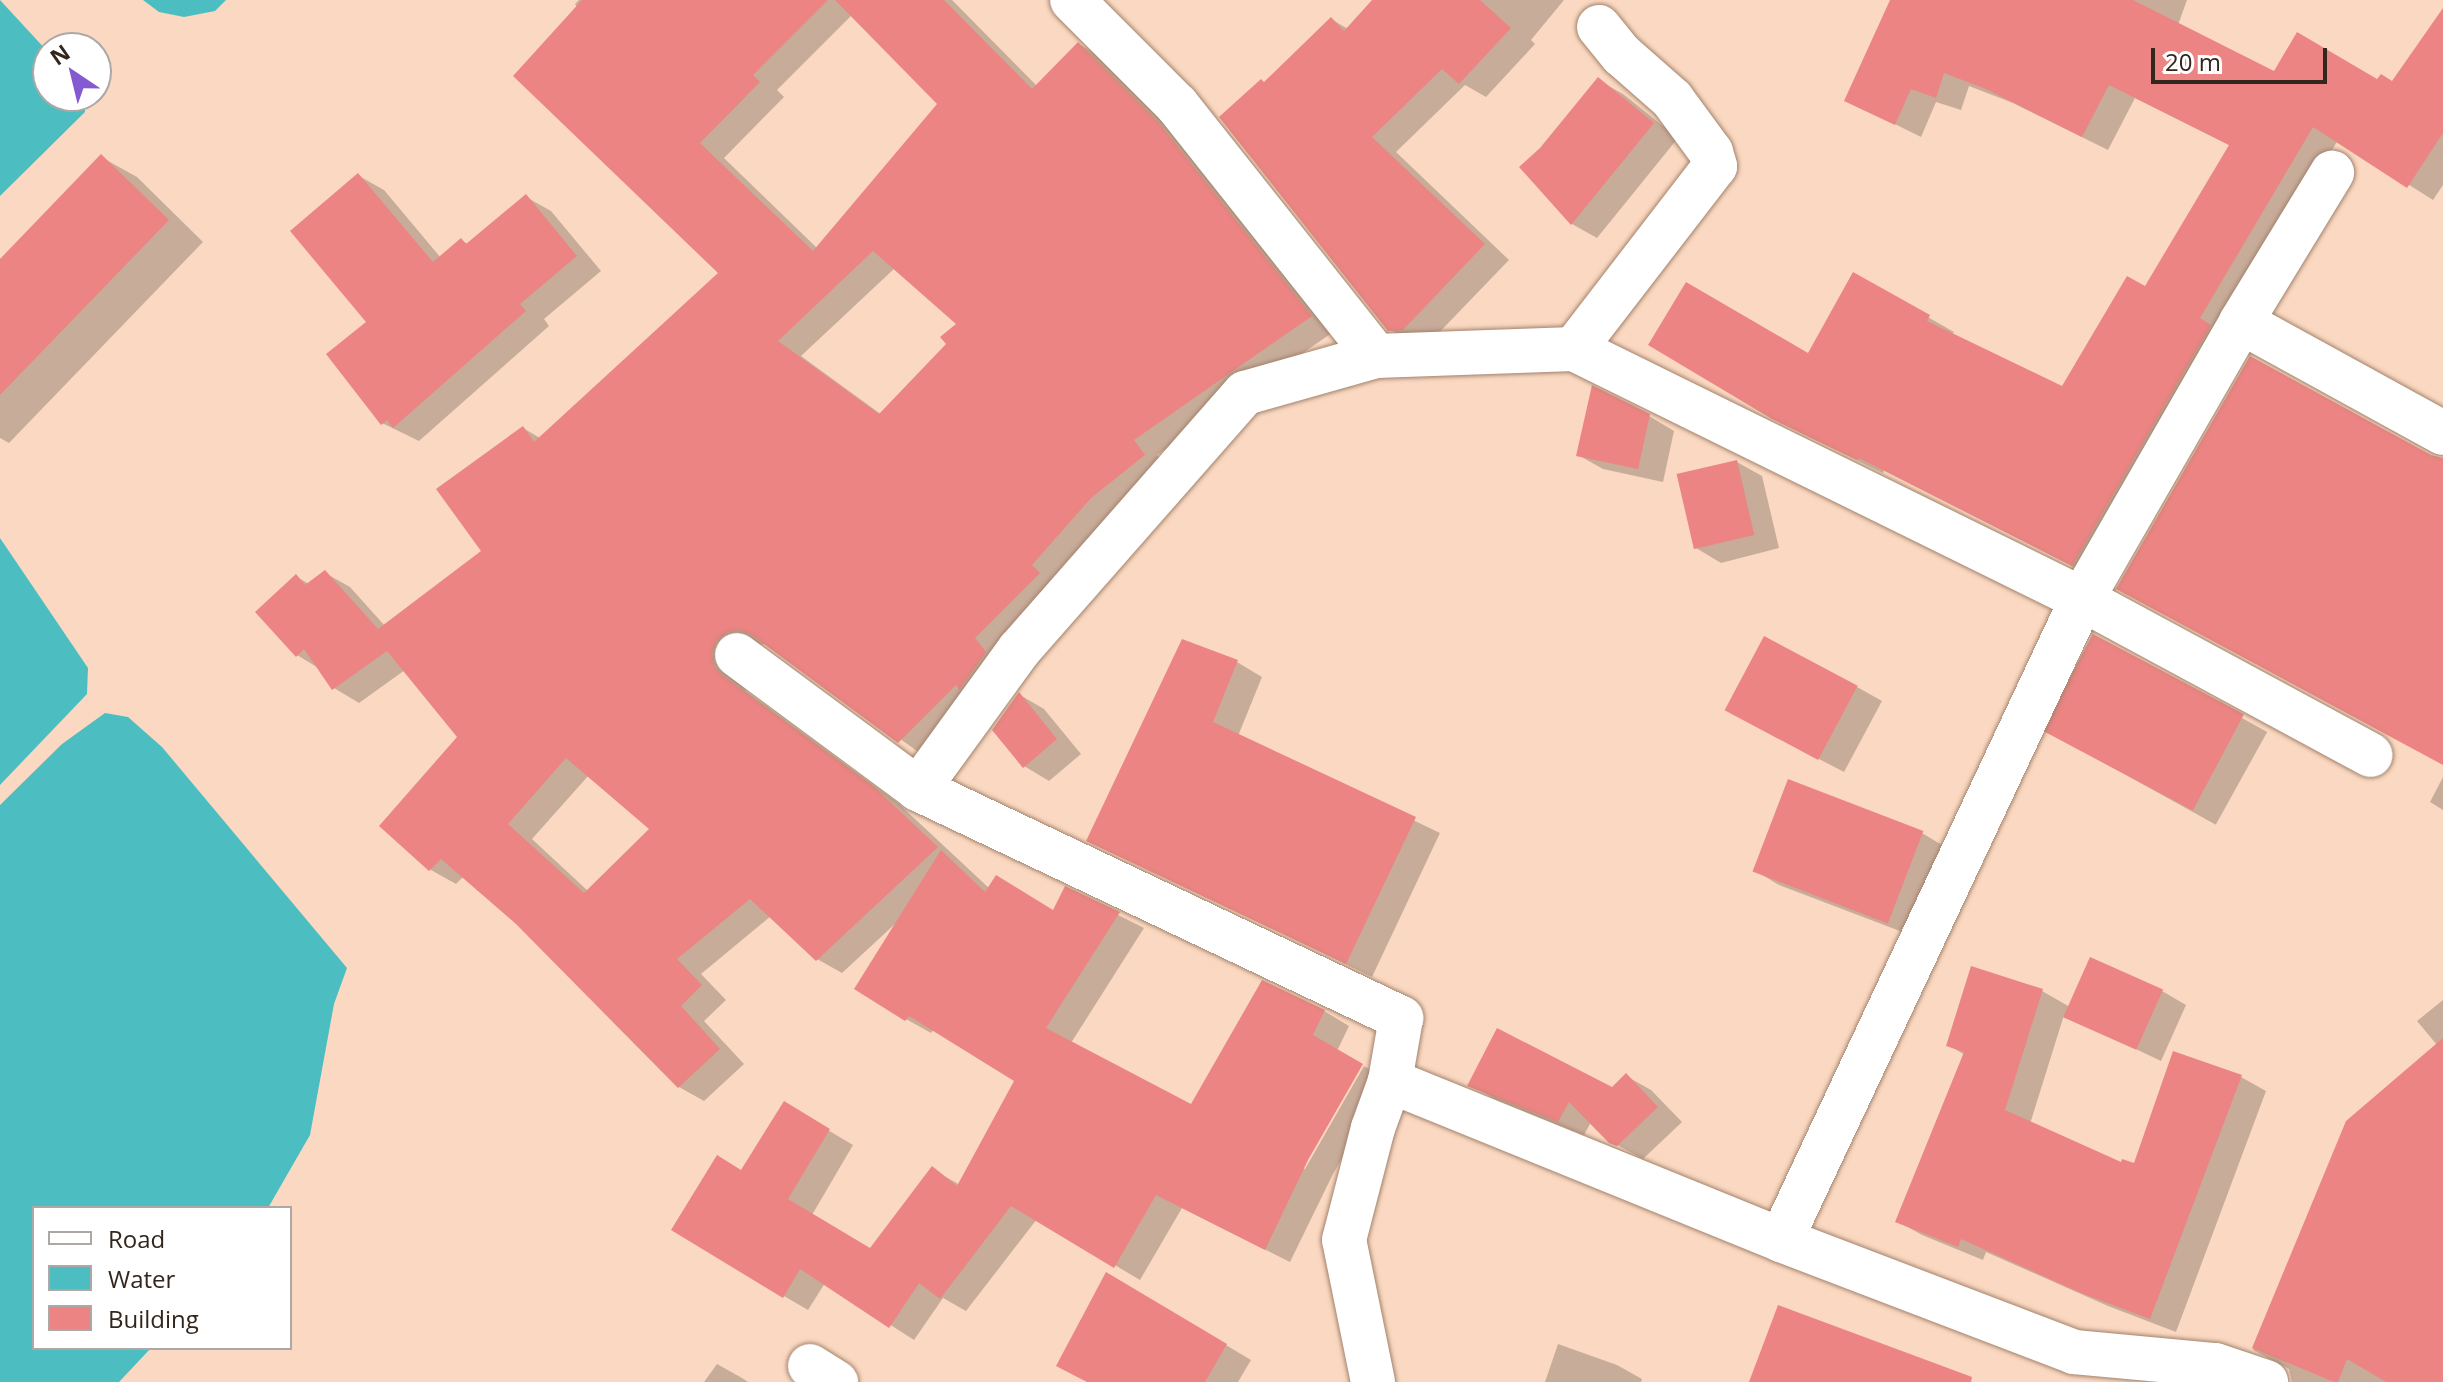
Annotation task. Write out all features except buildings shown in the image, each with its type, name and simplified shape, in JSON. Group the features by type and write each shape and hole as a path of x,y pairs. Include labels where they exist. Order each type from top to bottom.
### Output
{"street":[{"path":"1072,0 1177,105 1376,356"},
{"path":"1574,349 1715,166 1711,152 1672,99 1622,55 1599,27"},
{"path":"1781,1240 2082,599 2241,322 2332,173"},
{"path":"2241,322 2443,433"},
{"path":"918,789 1019,650 1245,393 1376,356 1574,349 2082,599 2370,755"},
{"path":"737,655 918,789 1401,1018 1390,1081 1373,1128 1344,1240 1373,1382"},
{"path":"1390,1081 1781,1240 2074,1352 2215,1365 2266,1382"}],"water":[{"path":"0,0 32,35 32,112 85,112 0,196"},
{"path":"143,0 226,0 215,11 184,17 159,12"},
{"path":"0,538 88,668 87,694 0,785"},
{"path":"105,713 128,717 162,747 347,968 334,1004 310,1135 269,1206 32,1206 32,1350 149,1350 119,1382 0,1382 0,805 62,744"}]}
